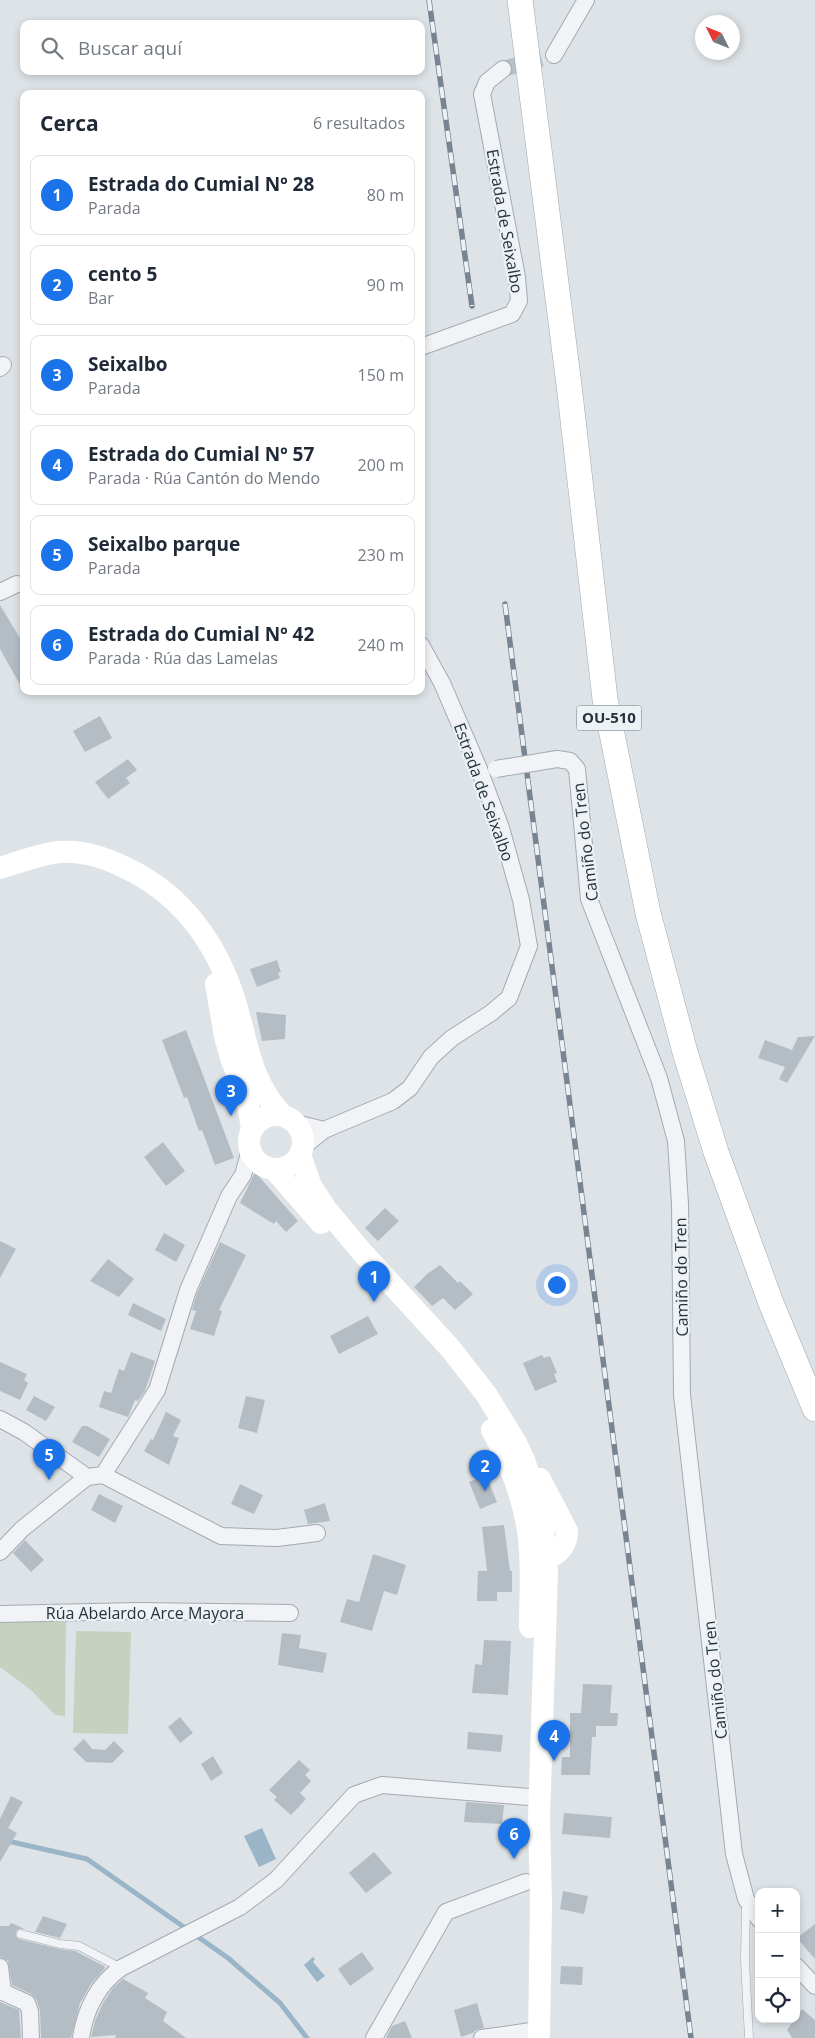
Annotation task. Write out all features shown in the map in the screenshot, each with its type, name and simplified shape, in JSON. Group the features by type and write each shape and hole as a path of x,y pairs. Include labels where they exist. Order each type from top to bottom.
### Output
{"main road":[{"name":"OU-510","path":"520,0 570,394 605,699 648,913 688,1060 716,1152 770,1303 815,1409"}],"street":[{"path":"554,55 586,0"},
{"name":"Estrada de Seixalbo","path":"425,346 512,314 519,301 517,277 482,94 487,82 503,69"},
{"path":"0,592 17,584"},
{"name":"Estrada de Seixalbo","path":"324,1130 393,1101 410,1088 431,1056 452,1038 491,1014 509,998 529,946 521,900 501,828 479,769 442,683 425,652"},
{"name":"Camiño do Tren","path":"479,769 496,769 557,759 570,760 577,769 589,900 659,1078 676,1141 680,1204 682,1395 734,1854 746,1899 755,1913"},
{"path":"0,868 59,852 86,854 117,863 139,874 166,893 194,919 222,966 232,993 253,1068 268,1098 301,1130 302,1151 311,1186 326,1209 361,1251 444,1341 472,1375 498,1412 524,1460 546,1521 539,1601 530,1627"},
{"path":"0,880 45,869 63,867 90,870 131,884 162,902 174,914 195,939 210,967 219,998 231,1058 244,1088 256,1157 442,1360 506,1441 546,1521"},
{"path":"103,1475 157,1390 188,1290 229,1196 256,1157 259,1121 267,1116 290,1119 324,1130 289,1166 256,1157"},
{"path":"481,1410 501,1448 519,1492 528,1531 531,1564 529,1797 526,1882 530,2035"},
{"path":"0,1419 30,1436 86,1477"},
{"path":"0,1552 22,1529 86,1477 103,1475 221,1536 277,1538 317,1533"},
{"path":"530,2035 541,1903 539,1818 542,1557"},
{"name":"Rúa Abelardo Arce Mayora","path":"0,1614 138,1611 290,1613"},
{"path":"80,2038 88,2008 108,1977 121,1968 240,1907 276,1880 354,1795 382,1784 529,1797"},
{"path":"374,2038 446,1912 526,1882"},
{"path":"0,1968 1,1992 27,2003 30,2011 31,2038"},
{"path":"800,1970 815,1986"},
{"path":"482,2038 530,2035"}],"lane":[{"path":"746,1899 745,1960 749,2038"},
{"path":"21,1934 60,1944 79,1946 121,1968"}],"green space":[{"path":"0,1621 66,1622 65,1716 55,1715 31,1690 0,1667"},
{"path":"76,1631 131,1632 128,1734 73,1733"}],"water":[{"path":"262,1828 276,1859 259,1867 244,1836"},
{"path":"313,1957 315,1959 313,1962 325,1976 317,1982 304,1965"}],"building":[{"path":"0,605 20,638 20,685 0,649"},
{"path":"100,716 112,738 85,752 73,731"},
{"path":"128,759 137,770 126,778 130,783 108,799 95,782"},
{"path":"277,960 281,972 278,973 280,978 257,987 250,969"},
{"path":"256,1012 286,1015 285,1039 262,1041"},
{"path":"186,1030 234,1158 215,1165 202,1130 199,1131 187,1097 184,1098 162,1040"},
{"path":"815,1036 787,1083 779,1079 785,1067 758,1058 765,1040 792,1050 798,1037"},
{"path":"163,1142 185,1171 166,1186 144,1157"},
{"path":"255,1172 298,1221 286,1232 276,1221 274,1224 240,1203"},
{"path":"385,1208 399,1221 378,1241 365,1228"},
{"path":"164,1233 185,1245 176,1262 155,1250"},
{"path":"0,1241 16,1249 0,1278"},
{"path":"220,1242 246,1255 219,1310 222,1311 214,1336 190,1329 196,1311 192,1310 197,1293"},
{"path":"108,1259 134,1279 119,1297 90,1281"},
{"path":"440,1265 458,1283 460,1281 473,1294 455,1310 443,1298 432,1306 414,1287 427,1274"},
{"path":"133,1303 166,1319 161,1331 128,1315"},
{"path":"368,1316 378,1334 339,1354 330,1336"},
{"path":"131,1352 155,1361 145,1391 138,1401 135,1400 128,1417 99,1407 104,1391 111,1393 119,1369 124,1371"},
{"path":"542,1355 544,1358 550,1356 557,1373 554,1374 557,1382 535,1391 523,1363"},
{"path":"0,1362 27,1374 24,1380 28,1383 20,1400 0,1391"},
{"path":"34,1396 55,1407 46,1421 26,1410"},
{"path":"246,1396 265,1400 257,1433 238,1428"},
{"path":"166,1412 181,1420 173,1436 179,1438 169,1465 144,1451 151,1439 153,1440"},
{"path":"82,1426 87,1426 110,1439 99,1457 72,1442"},
{"path":"486,1475 497,1502 480,1509 469,1482"},
{"path":"240,1484 263,1495 254,1514 231,1504"},
{"path":"99,1494 123,1506 115,1523 91,1510"},
{"path":"325,1503 330,1521 308,1524 304,1510"},
{"path":"504,1525 510,1571 512,1571 512,1592 497,1592 497,1601 477,1601 478,1571 487,1571 482,1527"},
{"path":"25,1540 44,1560 31,1572 13,1553"},
{"path":"373,1554 406,1565 397,1595 384,1591 372,1631 340,1622 347,1599 359,1602"},
{"path":"282,1633 301,1635 299,1648 327,1653 323,1673 278,1665"},
{"path":"484,1640 511,1641 508,1695 472,1693 475,1664 482,1665"},
{"path":"583,1684 612,1685 610,1713 618,1713 617,1726 596,1726 596,1737 592,1737 590,1775 561,1775 562,1757 570,1757 570,1713 581,1713"},
{"path":"180,1717 193,1733 180,1743 168,1727"},
{"path":"468,1732 503,1735 501,1752 467,1749"},
{"path":"84,1739 92,1749 105,1750 114,1741 124,1751 112,1763 86,1762 73,1749"},
{"path":"213,1756 223,1773 211,1781 201,1764"},
{"path":"299,1760 310,1770 305,1775 311,1781 300,1793 306,1799 291,1815 274,1800 277,1797 269,1790"},
{"path":"11,1796 23,1802 8,1828 17,1833 0,1862 0,1819"},
{"path":"466,1802 504,1805 502,1824 464,1822"},
{"path":"564,1813 612,1817 610,1838 562,1834"},
{"path":"374,1852 392,1873 366,1893 349,1873"},
{"path":"563,1891 588,1896 584,1914 560,1909"},
{"path":"43,1916 67,1924 60,1938 35,1932"},
{"path":"11,1923 25,1929 19,1929 16,1932 16,1936 19,1939 75,1951 104,1966 105,1968 91,1984 80,2003 71,2038 41,2038 40,2010 36,1999 31,1994 12,1985 8,1961 0,1957 0,1926 9,1926"},
{"path":"815,1924 815,1959 800,1942 800,1936"},
{"path":"362,1952 374,1969 350,1986 338,1969"},
{"path":"561,1966 583,1967 582,1985 560,1984"},
{"path":"123,1979 148,1993 145,1998 167,2012 163,2021 186,2038 115,2038 116,2035 91,2037 95,2021 103,2003 113,1988"},
{"path":"0,2002 19,2010 21,2038 0,2038"},
{"path":"477,2003 484,2028 461,2037 454,2010"},
{"path":"802,2009 815,2020 815,2038 792,2038 787,2030 792,2023 800,2023 800,2012"},
{"path":"405,2021 412,2038 386,2038 392,2026"}],"waterway":[{"path":"0,1841 87,1859 228,1958 280,2003 307,2038"}],"tunnel":[{"path":"503,69 554,55"}],"railway":[{"path":"429,0 472,306"},
{"path":"505,604 691,2038"}],"place":[{"name":"Seixalbo","path":"231,1116"},
{"name":"Estrada do Cumial Nº 28","path":"374,1302"},
{"name":"Seixalbo parque","path":"49,1480"},
{"name":"cento 5","path":"485,1491"},
{"name":"Estrada do Cumial Nº 57","path":"554,1761"},
{"name":"Estrada do Cumial Nº 42","path":"514,1859"}]}
